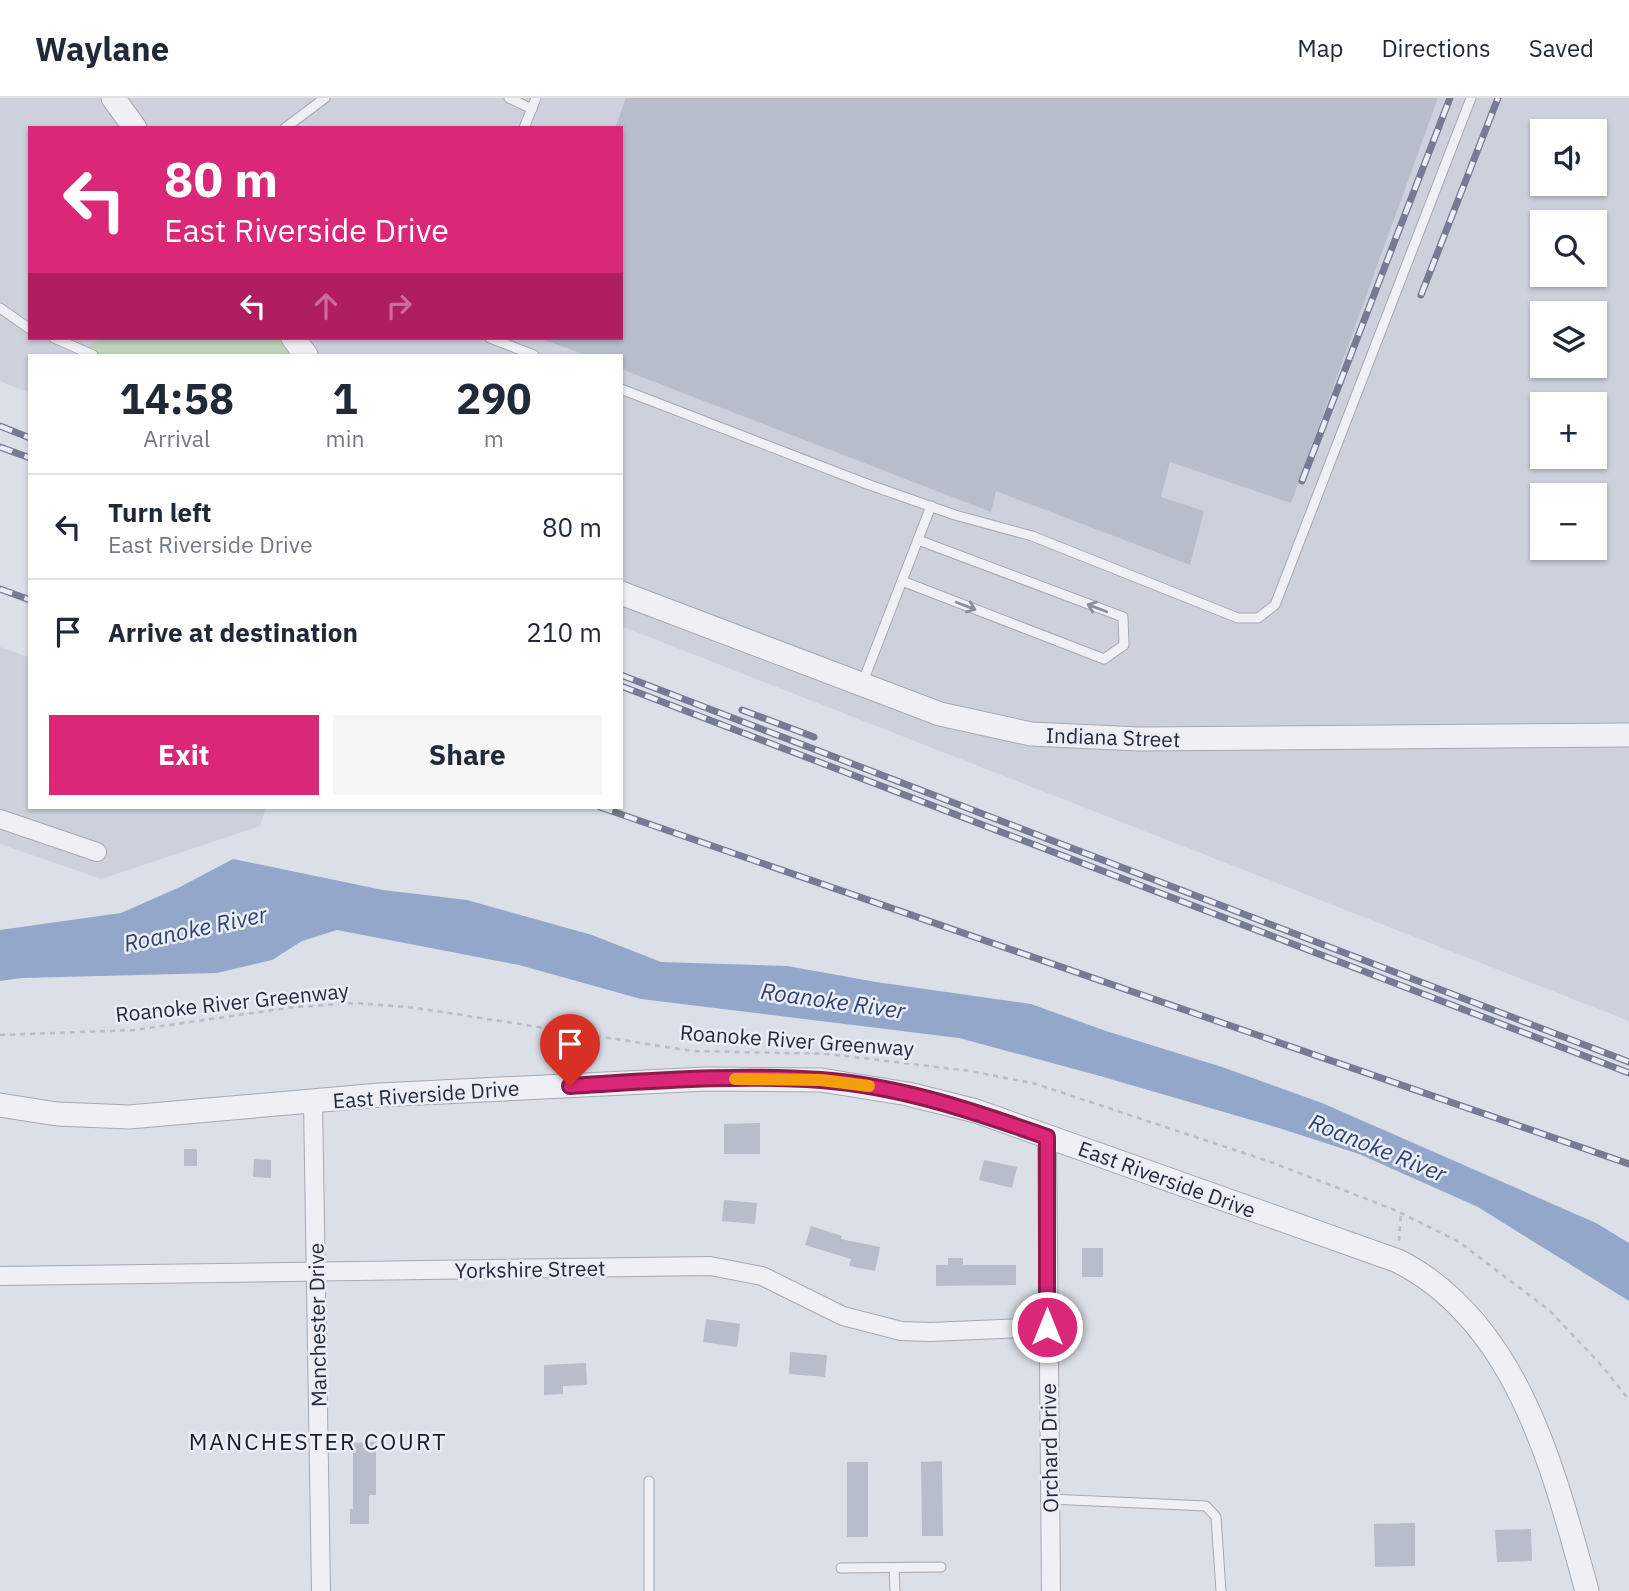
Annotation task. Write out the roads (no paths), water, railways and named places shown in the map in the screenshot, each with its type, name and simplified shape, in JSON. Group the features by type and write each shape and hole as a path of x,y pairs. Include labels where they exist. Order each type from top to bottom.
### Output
{"street":[{"path":"113,98 134,126"},
{"path":"295,340 305,354"},
{"name":"Indiana Street","path":"623,594 862,686 940,714 985,726 1077,738 1629,735"},
{"path":"0,819 97,852"},
{"name":"East Riverside Drive","path":"0,1105 57,1114 128,1117 380,1094 706,1079 821,1080 908,1094 976,1111 1398,1261 1439,1285 1459,1303 1476,1324 1506,1370 1548,1457 1587,1591"},
{"name":"Manchester Drive","path":"313,1102 321,1591"},
{"name":"Orchard Drive","path":"1047,1137 1051,1591"},
{"name":"Yorkshire Street","path":"0,1276 710,1266 762,1276 843,1316 901,1331 1047,1327"}],"lane":[{"path":"288,126 325,98"},
{"path":"509,98 532,109"},
{"path":"525,126 536,98"},
{"path":"623,390 931,506 1032,536 1238,618 1258,618 1268,613 1275,605 1471,98"},
{"path":"0,308 28,327"},
{"path":"59,340 91,354"},
{"path":"495,340 531,354"},
{"path":"862,686 931,506"},
{"path":"902,581 1104,659 1124,645 1123,618 918,540"},
{"path":"649,1481 649,1591"},
{"path":"1049,1499 1206,1506 1216,1517 1221,1591"},
{"path":"841,1568 941,1567"},
{"path":"894,1568 895,1591"}],"water":[{"name":"Roanoke River","path":"233,859 383,890 467,900 592,935 661,962 787,966 876,982 1031,1004 1322,1103 1596,1223 1629,1243 1629,1301 1478,1207 1359,1154 1100,1076 959,1038 641,999 519,965 337,930 302,941 272,960 217,973 22,978 0,981 0,930 121,913 180,887"}],"railway":[{"path":"1302,481 1450,98"},
{"path":"1421,295 1498,98"},
{"path":"0,426 28,437"},
{"path":"0,447 28,457"},
{"path":"0,589 28,599"},
{"path":"623,676 1629,1062"},
{"path":"623,687 1629,1073"},
{"path":"742,710 814,737"},
{"path":"606,809 1629,1164"}],"district":[{"name":"MANCHESTER COURT","path":"318,1441"}]}
